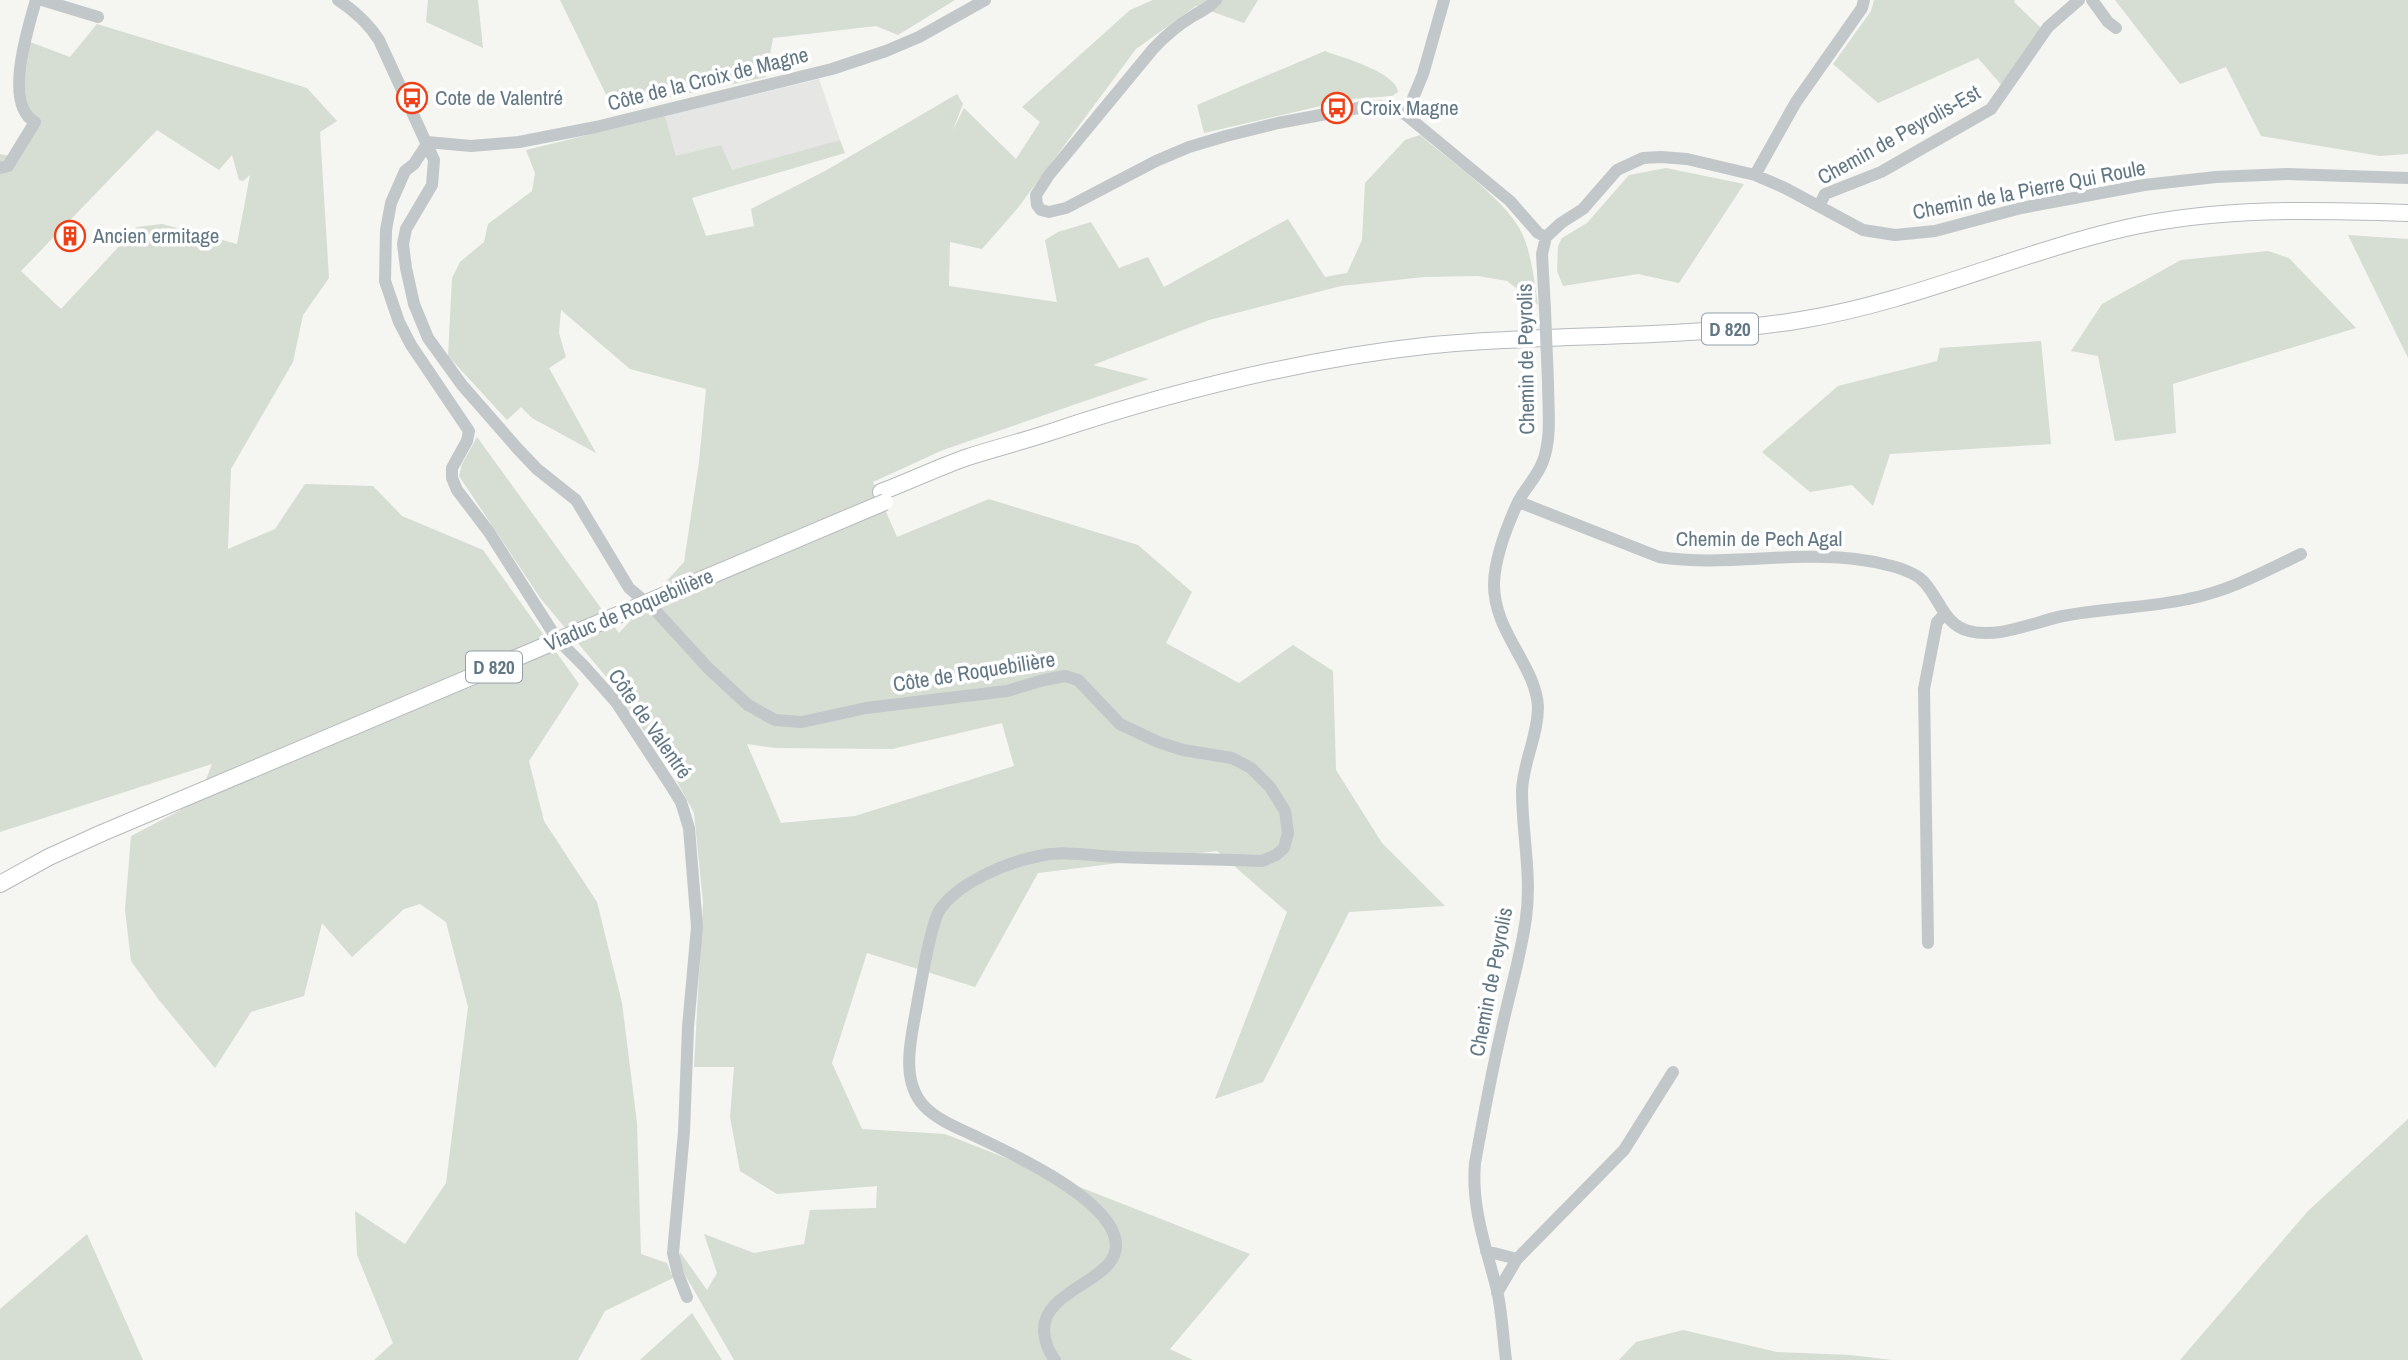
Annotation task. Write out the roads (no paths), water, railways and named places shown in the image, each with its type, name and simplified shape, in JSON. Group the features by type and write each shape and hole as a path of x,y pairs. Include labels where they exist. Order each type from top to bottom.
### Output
{"main road":[{"name":"Viaduc de Roquebilière","path":"100,828 883,497 1048,433 1195,388 1278,368 1358,355 1515,339 1741,328 1805,319 1932,287 2067,244 2128,228 2192,216 2245,211 2408,213"},
{"name":"D 820","path":"0,872 100,828"},
{"name":"D 820","path":"0,884 100,828"}],"street":[{"path":"0,168 8,166 35,122 24,114 19,91 23,49 36,0"},
{"path":"42,0 98,17"},
{"path":"338,0 362,18 379,40 427,143 434,160 414,164"},
{"name":"Côte de la Croix de Magne","path":"427,143 471,146 519,142 596,127 676,105 832,69 919,37 985,0"},
{"path":"1216,0 1212,6 1166,35 1153,49 1049,175 1036,195 1037,205 1041,210 1049,212 1066,208 1156,161 1226,136 1369,106 1392,107 1406,114 1510,201 1538,233 1546,237 1561,223 1583,209 1617,170 1643,159 1687,159 1755,175 1796,102 1862,8 1864,0"},
{"path":"1406,114 1432,47 1444,0"},
{"name":"Chemin de Peyrolis-Est","path":"1819,206 1825,194 1881,172 1991,109 2048,27 2079,0"},
{"path":"2092,0 2108,22 2116,28"},
{"name":"Côte de Valentré","path":"427,143 414,164 405,171 391,203 386,230 384,281 411,345 469,431 467,441 452,468 457,490 489,532 557,639 616,702 681,802 689,828 697,927 673,1253 687,1297"},
{"name":"Côte de Roquebilière","path":"434,160 432,185 406,229 403,244 405,268 414,304 428,338 450,370 517,448 576,500 629,588 655,610 708,668 748,705 775,720 802,722 866,708 1007,691 1065,676 1078,680 1120,724 1158,742 1183,750 1232,758 1251,768 1270,787 1285,811 1288,833 1284,848 1262,861 1067,853 1040,855 1006,865 955,892 938,913 924,968 909,1053 914,1090 923,1105 937,1116 1030,1164 1071,1189 1094,1208 1109,1226 1116,1242 1113,1259 1100,1273 1056,1303 1045,1319 1045,1342 1055,1360"},
{"name":"Chemin de la Pierre Qui Roule","path":"1755,175 1863,230 1895,235 1934,232 2021,208 2130,188 2216,177 2287,174 2408,178"},
{"name":"Chemin de Peyrolis","path":"1506,1360 1497,1293 1475,1209 1475,1163 1526,918 1528,890 1522,790 1524,766 1537,721 1538,704 1530,678 1502,625 1494,583 1499,553 1519,502 1542,465 1546,452 1548,382 1542,254 1546,237"},
{"name":"Chemin de Pech Agal","path":"1519,502 1659,557 1683,561 1789,557 1855,559 1908,571 1924,581 1949,620 1969,631 1999,632 2059,617 2188,600 2234,587 2301,554"},
{"path":"1928,943 1924,689 1937,622 1945,614"},
{"path":"1497,1293 1517,1259 1624,1150 1674,1072"},
{"path":"1486,1251 1517,1259"}],"place":[{"name":"Cote de Valentré","path":"412,98"},
{"name":"Croix Magne","path":"1337,108"},
{"name":"Ancien ermitage","path":"70,236"}]}
